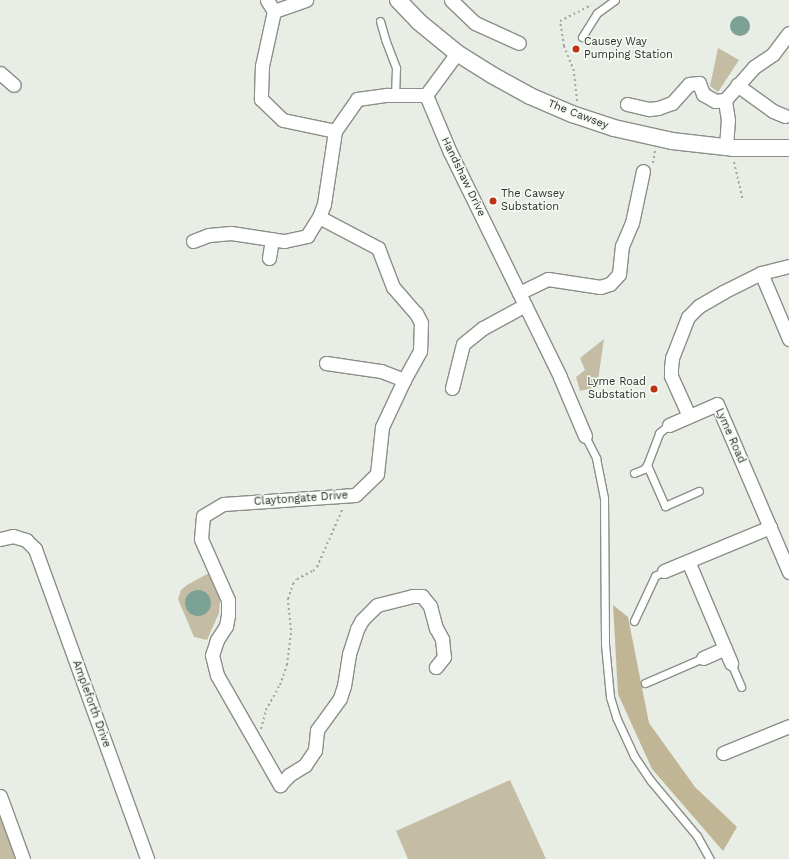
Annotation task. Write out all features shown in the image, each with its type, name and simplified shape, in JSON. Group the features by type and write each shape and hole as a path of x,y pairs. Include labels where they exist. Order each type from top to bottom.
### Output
{"street":[{"path":"266,0 274,11 262,66 261,99 283,120 335,131"},
{"path":"274,11 306,0"},
{"name":"The Cawsey","path":"398,0 419,22 457,53 524,92 572,114 614,128 652,138 730,153 789,148"},
{"path":"451,0 475,23 519,43"},
{"path":"626,104 649,110 658,108 672,103 689,84 699,83 703,94 715,101 725,100 754,67 773,54 789,33"},
{"path":"193,241 209,235 231,233 284,241 307,236 319,217 324,204 335,131 357,99 395,95 426,95 457,53"},
{"path":"0,74 14,85"},
{"path":"737,85 773,111 785,116"},
{"name":"Handshaw Drive","path":"426,95 450,152 560,377 585,436"},
{"path":"725,100 730,153"},
{"path":"519,293 548,279 600,287 610,284 619,274 622,246 632,223 643,171"},
{"name":"Claytongate Drive","path":"319,217 378,248 393,287 416,312 421,323 420,351 404,380 382,427 377,474 355,495 223,504 203,516 201,539 228,600 226,626 217,640 212,655 217,675 280,785 289,775 305,766 314,750 317,730 340,698 344,686 350,647 357,629 362,620 377,605 412,596 422,596 430,606 436,628 442,639 444,657 436,666"},
{"path":"269,258 272,239"},
{"path":"669,425 689,416 671,376 670,368 672,358 688,317 705,302 762,273 789,266"},
{"path":"762,273 789,339"},
{"path":"452,388 463,344 483,328 525,305"},
{"path":"326,363 382,371 404,380"},
{"name":"Lyme Road","path":"689,416 717,404 789,572"},
{"path":"664,571 770,527"},
{"name":"Ampleforth Drive","path":"0,539 14,536 26,540 35,549 147,859"},
{"path":"688,561 731,663"},
{"path":"703,658 725,648"},
{"path":"723,753 789,726"},
{"path":"0,796 23,859"}],"lane":[{"path":"582,37 597,13 615,0"},
{"path":"380,21 396,68 395,95"},
{"path":"634,474 644,469 647,465 659,433 669,425"},
{"path":"585,436 596,458 604,498 605,644 610,697 616,717 634,756 651,781 697,836 710,859"},
{"path":"647,465 665,506 699,491"},
{"path":"634,621 655,576 664,571"},
{"path":"645,683 703,658"},
{"path":"731,663 741,687"}],"path":[{"path":"575,106 577,100 574,71 564,46 560,21 597,3"},
{"path":"730,153 742,198"},
{"path":"257,743 264,715 280,685 287,665 290,650 288,599 293,584 297,579 313,571 317,567 348,496"}],"shaded area":[{"path":"718,48 739,60 718,92 710,86"},
{"path":"604,339 597,387 580,391 576,377 585,370 580,358"},
{"path":"209,573 220,599 219,613 207,640 194,637 178,599 181,590"},
{"path":"613,605 628,617 649,723 695,787 737,827 723,851 652,769 618,694"},
{"path":"510,780 546,859 408,859 396,831"},
{"path":"0,812 18,859 0,859"}],"water":[{"path":"740,16 747,19 750,26 747,33 740,36 733,33 730,26 733,19"},
{"path":"198,590 207,594 211,603 207,612 198,616 189,612 185,603 189,594"}],"place":[{"name":"Causey Way Pumping Station","path":"576,49"},
{"name":"The Cawsey Substation","path":"493,201"},
{"name":"Lyme Road Substation","path":"654,389"}]}
